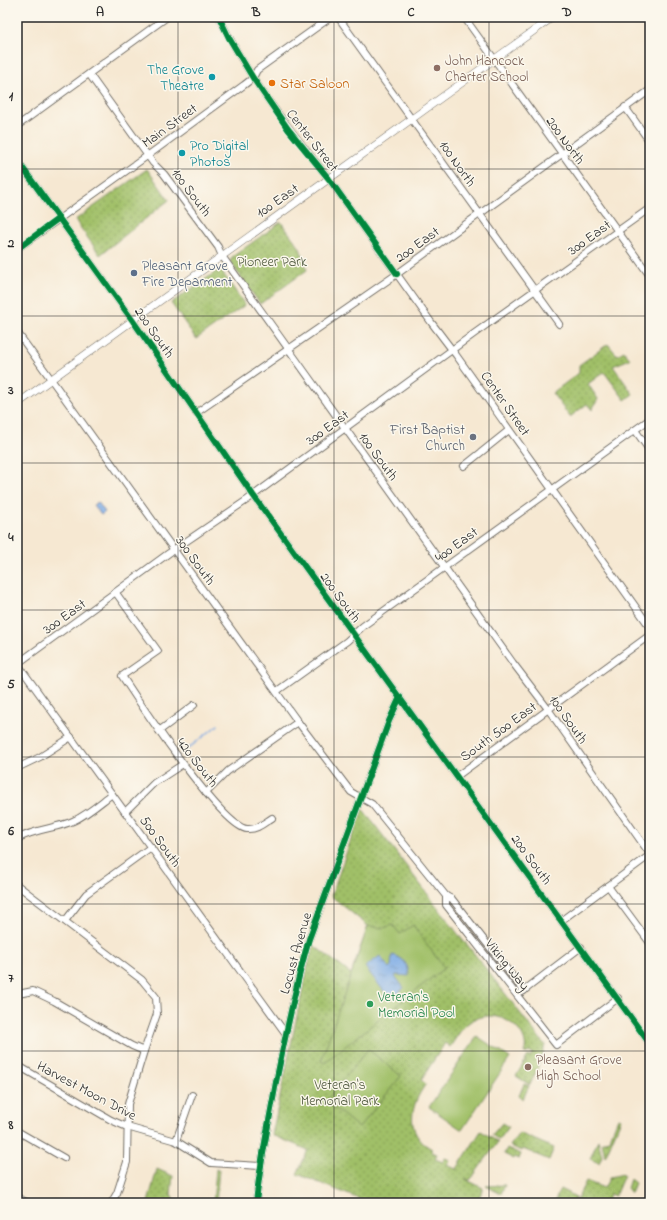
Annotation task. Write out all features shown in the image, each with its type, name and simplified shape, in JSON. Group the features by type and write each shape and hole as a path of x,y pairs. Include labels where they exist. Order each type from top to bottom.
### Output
{"main road":[{"name":"Center Street","path":"219,17 229,38 253,78 288,129 329,179"},
{"name":"100 East","path":"17,404 553,17"}],"street":[{"path":"17,126 167,17"},
{"name":"Main Street","path":"17,249 148,156 253,78 257,70 331,17"},
{"name":"100 North","path":"338,17 559,324"},
{"name":"200 North","path":"464,17 650,276"},
{"name":"100 South","path":"89,74 148,156 190,208 288,350 548,709 650,854"},
{"name":"200 East","path":"196,413 397,274 561,153 650,90"},
{"path":"625,107 650,142"},
{"name":"200 South","path":"17,160 133,321 253,495 562,920 650,1044"},
{"name":"Center Street","path":"329,179 650,627"},
{"name":"300 East","path":"17,664 650,208"},
{"name":"300 South","path":"17,332 298,722 351,792 361,797"},
{"name":"400 East","path":"277,692 363,626 650,419"},
{"path":"464,466 509,430"},
{"path":"635,430 650,451"},
{"name":"420 South","path":"116,593 158,651 122,676 159,731 183,764 235,824 247,829 260,827 272,818"},
{"name":"South 500 East","path":"457,776 650,634"},
{"name":"500 South","path":"17,664 286,1034"},
{"name":"Locust Avenue","path":"256,1203 260,1166 286,1034 309,939 361,797 400,697"},
{"path":"159,731 194,705"},
{"path":"206,792 228,771 298,722"},
{"path":"17,768 40,757 70,737"},
{"path":"125,812 154,783 183,764"},
{"path":"17,839 37,830 73,821 86,814 112,794"},
{"name":"Viking Way","path":"361,797 372,804 391,826 446,896 452,899 524,991"},
{"path":"64,921 86,894 151,847"},
{"path":"562,920 650,854"},
{"path":"17,884 142,980 156,997 157,1014 128,1104 127,1162 117,1193 111,1203"},
{"path":"608,886 650,943"},
{"name":"Viking Way","path":"446,896 446,905 556,1045 618,998"},
{"path":"518,996 581,947"},
{"path":"17,997 18,994 34,991 132,1046 144,1051"},
{"path":"17,1015 17,1021"},
{"name":"Harvest Moon Drive","path":"17,1065 111,1120 127,1127 176,1141 211,1163 260,1166"},
{"path":"176,1141 192,1095"},
{"path":"17,1131 64,1158"},
{"path":"17,1197 28,1203"}],"green space":[{"path":"147,169 169,200 100,255 75,220"},
{"name":"Pioneer Park","path":"281,222 300,248 307,270 260,304 230,262 232,257"},
{"name":"Pioneer Park","path":"220,269 245,305 196,339 171,303"},
{"path":"608,344 617,355 624,351 630,359 613,366 633,394 625,400 604,372 588,384 598,399 592,410 587,404 570,417 552,393 579,373 579,365"},
{"name":"Veteran's Memorial Park","path":"362,808 545,1045 544,1053 530,1085 516,1076 528,1056 531,1056 533,1053 530,1052 525,1054 523,1036 511,1023 494,1016 484,1016 467,1024 450,1047 445,1043 421,1080 426,1084 416,1101 412,1119 417,1135 423,1143 432,1149 432,1152 437,1154 435,1159 443,1162 445,1158 450,1160 447,1165 456,1170 481,1131 498,1142 471,1179 465,1179 483,1188 477,1203 369,1203 297,1174 308,1150 272,1135 312,944 351,974 368,926 331,896"},
{"name":"Veteran's Memorial Pool","path":"393,925 400,934 413,925 444,968 324,1063 321,1061 368,926 383,928"},
{"path":"477,1036 510,1058 462,1130 429,1107"},
{"path":"368,1049 401,1076 359,1128 326,1101"},
{"path":"524,1084 529,1086 523,1099 519,1096"},
{"path":"618,1118 621,1119 605,1157 602,1142 609,1140"},
{"path":"502,1123 509,1127 499,1140 492,1135"},
{"path":"519,1133 554,1148 549,1160 523,1149 522,1151 510,1146"},
{"path":"598,1140 602,1156 599,1163 590,1159"},
{"path":"507,1148 521,1154 519,1159 515,1157 514,1159 504,1154"},
{"path":"157,1169 173,1176 171,1194 176,1203 148,1202"},
{"path":"216,1169 219,1170 216,1203 213,1203"},
{"path":"624,1175 615,1196 610,1194 606,1203 575,1203 586,1181 604,1188 610,1177"},
{"path":"630,1179 635,1183 631,1193 627,1188"},
{"path":"505,1185 501,1194 486,1186"},
{"path":"560,1189 576,1197 573,1203 556,1203 555,1201"}],"water":[{"path":"98,502 105,512 101,515 93,505"},
{"path":"392,955 405,962 408,968 409,976 395,976 404,988 390,999 365,967 380,956 389,968 391,966"}],"waterway":[{"path":"181,754 218,725"}],"cycle path":[{"path":"219,17 229,38 253,78 288,129 329,179 397,274"},
{"path":"17,160 133,321 253,495 650,1044"},
{"path":"17,249 59,218"},
{"path":"256,1203 262,1158 276,1082 295,992 309,939 389,721 400,697"}],"place":[{"name":"John Hancock Charter School","path":"437,68"},
{"name":"The Grove Theatre","path":"212,77"},
{"name":"Star Saloon","path":"272,83"},
{"name":"Pro Digital Photos","path":"182,153"},
{"name":"Pleasant Grove Fire Deparment","path":"134,273"},
{"name":"First Baptist Church","path":"473,437"},
{"name":"Veteran's Memorial Pool","path":"370,1004"},
{"name":"Pleasant Grove High School","path":"528,1067"}]}
